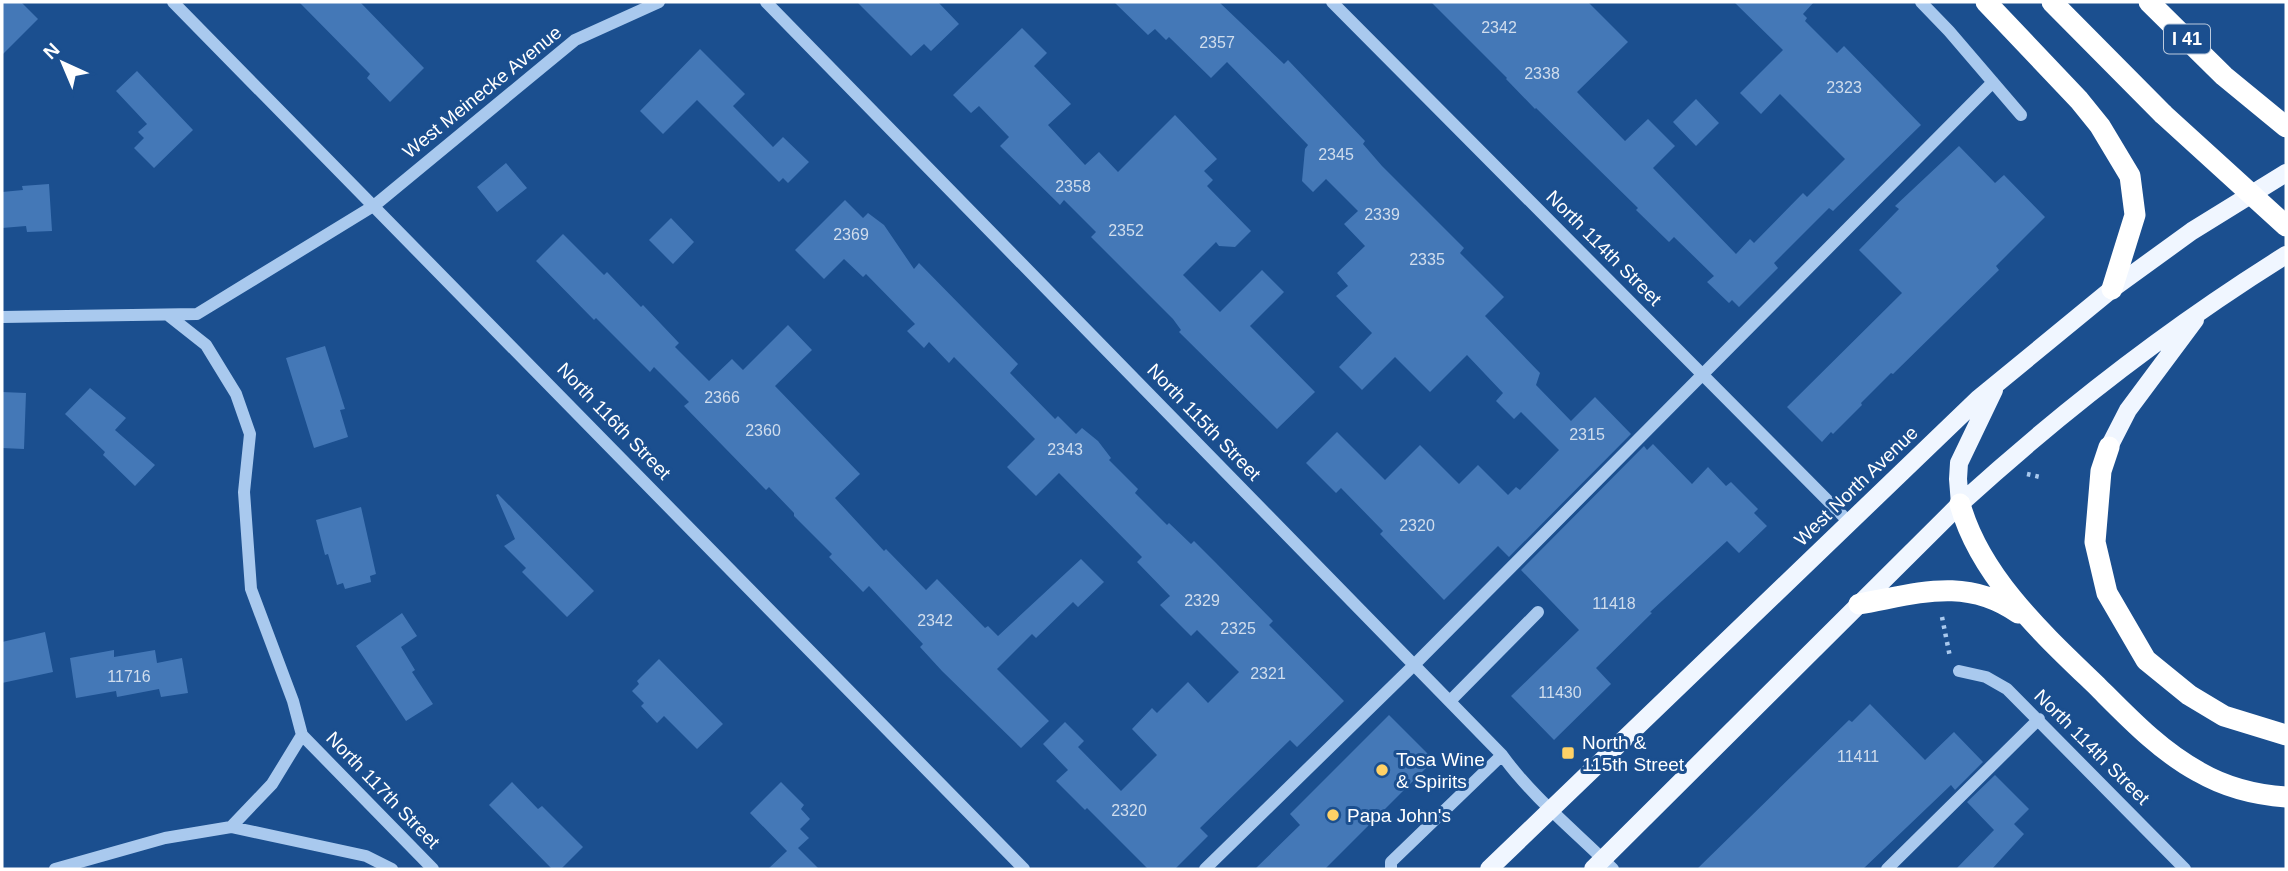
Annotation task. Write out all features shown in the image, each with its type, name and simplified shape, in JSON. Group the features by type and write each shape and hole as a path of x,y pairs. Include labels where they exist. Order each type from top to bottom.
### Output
{"highway":[{"path":"1986,2 2086,108 2130,176 2135,215 2112,289"},
{"path":"2052,2 2163,114 2286,226"},
{"name":"I 41","path":"2149,2 2224,76 2286,127"},
{"path":"2109,447 2101,471 2095,542 2107,593 2146,660 2189,695 2224,716 2286,736"},
{"path":"1960,504 1971,538 2011,597 2034,625 2132,720 2174,756 2199,772 2224,784 2286,797"},
{"path":"1859,604 1942,590 1974,592 2001,602 2034,625"}],"main road":[{"name":"West North Avenue","path":"1489,869 1978,399 2112,289 2213,216 2286,173"},
{"path":"1603,866 1859,604 1960,504 2023,447 2122,366 2207,305 2286,255"},
{"path":"2109,447 2128,410 2207,305"},
{"path":"1960,504 1959,463 1997,384"}],"street":[{"name":"North 116th Street","path":"173,2 1024,869"},
{"name":"West Meinecke Avenue","path":"375,205 575,40 659,2"},
{"name":"North 115th Street","path":"766,2 1450,701 1603,866"},
{"name":"North 114th Street","path":"1332,2 1849,522"},
{"path":"1921,2 2021,115"},
{"path":"1205,869 1414,665 1993,82"},
{"path":"2,317 197,314 375,205"},
{"name":"North 117th Street","path":"168,315 206,345 236,394 250,434 244,492 251,589 293,701 302,735 433,869"},
{"path":"1450,701 1538,612"},
{"name":"North 114th Street","path":"1959,671 1986,677 2007,689 2185,869"},
{"path":"1887,869 2039,719"},
{"path":"231,827 272,784 302,735"},
{"path":"1391,869 1391,862 1502,755"},
{"path":"55,869 165,838 231,827 366,856 393,869"}],"path":[{"path":"1942,617 1948,652 1959,671"}],"building":[{"path":"2,2 21,2 38,19 2,55"},
{"path":"299,2 360,2 424,68 390,102 367,78 370,74"},
{"path":"857,2 938,2 959,24 931,51 924,44 911,56"},
{"path":"1114,2 1219,2 1284,64 1288,60 1365,141 1363,144 1382,166 1464,248 1460,253 1504,297 1485,316 1540,373 1536,385 1571,421 1595,397 1631,434 1509,557 1498,546 1444,600 1380,534 1383,531 1341,488 1336,493 1306,463 1337,432 1385,480 1420,445 1459,484 1478,465 1508,495 1516,487 1520,490 1559,450 1521,412 1514,419 1496,401 1503,393 1467,355 1430,392 1395,357 1362,390 1339,367 1372,333 1336,296 1348,286 1337,273 1365,246 1344,224 1358,211 1326,179 1313,192 1302,181 1305,149 1308,145 1227,62 1211,78 1169,37 1166,40 1155,29 1148,35"},
{"path":"1431,2 1588,2 1628,42 1577,92 1625,141 1648,119 1675,146 1653,168 1736,254 1750,239 1754,243 1803,193 1807,197 1845,159 1780,94 1761,114 1740,93 1783,50 1734,2 1814,2 1803,14 1807,18 1805,21 1837,53 1844,46 1921,125 1833,211 1829,208 1774,263 1778,268 1739,307 1732,300 1729,303 1707,282 1714,276 1674,237 1669,242"},
{"path":"1022,28 1047,53 1034,66 1071,104 1048,125 1085,165 1099,152 1118,172 1175,115 1217,159 1204,171 1213,180 1207,186 1251,231 1235,247 1219,246 1216,242 1183,275 1220,312 1262,270 1284,292 1250,326 1315,392 1277,429 1179,332 1181,330 1173,319 1091,237 1096,232 1064,200 1060,205 1000,146 1009,137 979,106 971,113 953,95"},
{"path":"700,49 745,94 733,106 773,147 783,137 809,162 788,183 783,178 779,182 697,100 663,134 640,111"},
{"path":"137,71 193,130 154,168 134,148 144,138 138,132 147,124 116,91"},
{"path":"1696,99 1719,123 1696,146 1673,122"},
{"path":"1959,146 1995,183 2004,175 2045,217 1996,266 1999,270 1822,442 1787,407 1902,293 1859,250 1899,209 1895,206"},
{"path":"506,163 527,188 497,212 477,187"},
{"path":"49,184 52,231 27,232 26,226 2,228 2,192 23,190 22,186"},
{"path":"845,200 863,218 868,213 884,225 914,269 919,263 1018,364 1010,373 1055,419 1058,416 1076,434 1082,428 1098,441 1111,458 1109,460 1138,489 1135,493 1167,525 1169,523 1191,544 1194,541 1273,621 1269,625 1344,701 1297,747 1290,740 1200,828 1208,836 1175,869 1148,869 1087,808 1085,810 1056,781 1068,770 1043,744 1065,722 1084,741 1078,747 1121,791 1157,755 1132,729 1152,708 1157,713 1188,682 1208,703 1239,672 1197,630 1191,636 1160,605 1170,596 1137,562 1142,557 1059,473 1036,496 1007,467 1035,439 954,357 949,363 929,342 924,348 907,331 915,324 866,274 863,277 844,259 824,279 795,250"},
{"path":"671,218 694,242 673,264 649,240"},
{"path":"563,234 604,275 607,272 641,307 643,305 679,343 675,347 709,381 732,359 743,370 788,325 812,350 775,386 860,474 835,498 884,551 886,549 926,590 937,579 985,628 988,626 998,636 1081,559 1104,582 1078,607 1073,602 1036,638 1032,634 997,669 1049,721 1021,748 942,671 920,647 923,644 869,586 863,592 829,557 832,554 769,487 766,490 684,406 689,402 654,367 650,372 536,261"},
{"path":"325,346 345,409 340,410 348,437 314,448 286,358"},
{"path":"90,388 126,418 115,430 155,465 135,486 103,455 105,452 65,414"},
{"path":"2,392 26,393 24,449 2,448"},
{"path":"1653,444 1692,484 1708,467 1726,486 1731,482 1758,509 1754,513 1767,526 1739,553 1727,541 1650,612 1652,613 1596,668 1611,684 1554,740 1511,696 1579,630 1521,570 1644,446 1647,450"},
{"path":"498,494 594,591 567,617 522,572 526,568 504,546 515,539 496,495"},
{"path":"361,507 376,574 370,576 371,582 345,589 343,583 337,585 328,554 325,555 316,520"},
{"path":"402,613 417,636 401,647 415,670 412,672 433,704 406,721 356,646"},
{"path":"45,632 53,672 2,683 2,642"},
{"path":"114,650 114,657 155,650 157,663 182,658 188,693 161,697 159,689 117,697 116,691 76,698 70,658"},
{"path":"659,659 723,724 697,749 664,716 657,723 641,706 644,703 632,691 639,684 637,681"},
{"path":"1870,704 1925,760 1954,732 1983,762 1955,790 1951,785 1863,869 1697,869 1849,720 1852,722"},
{"path":"1389,715 1434,760 1325,869 1255,869 1300,825 1290,814"},
{"path":"1995,775 2029,809 2014,824 2024,834 1992,869 1956,869 1994,830 1967,802"},
{"path":"512,782 538,809 542,806 583,847 561,869 552,869 489,805"},
{"path":"781,782 804,805 801,809 810,819 800,829 809,838 798,848 819,869 768,869 787,851 750,813"}],"place":[{"name":"North & 115th Street","path":"1568,753"},
{"name":"Tosa Wine & Spirits","path":"1382,770"},
{"name":"Papa John's","path":"1333,815"}]}
